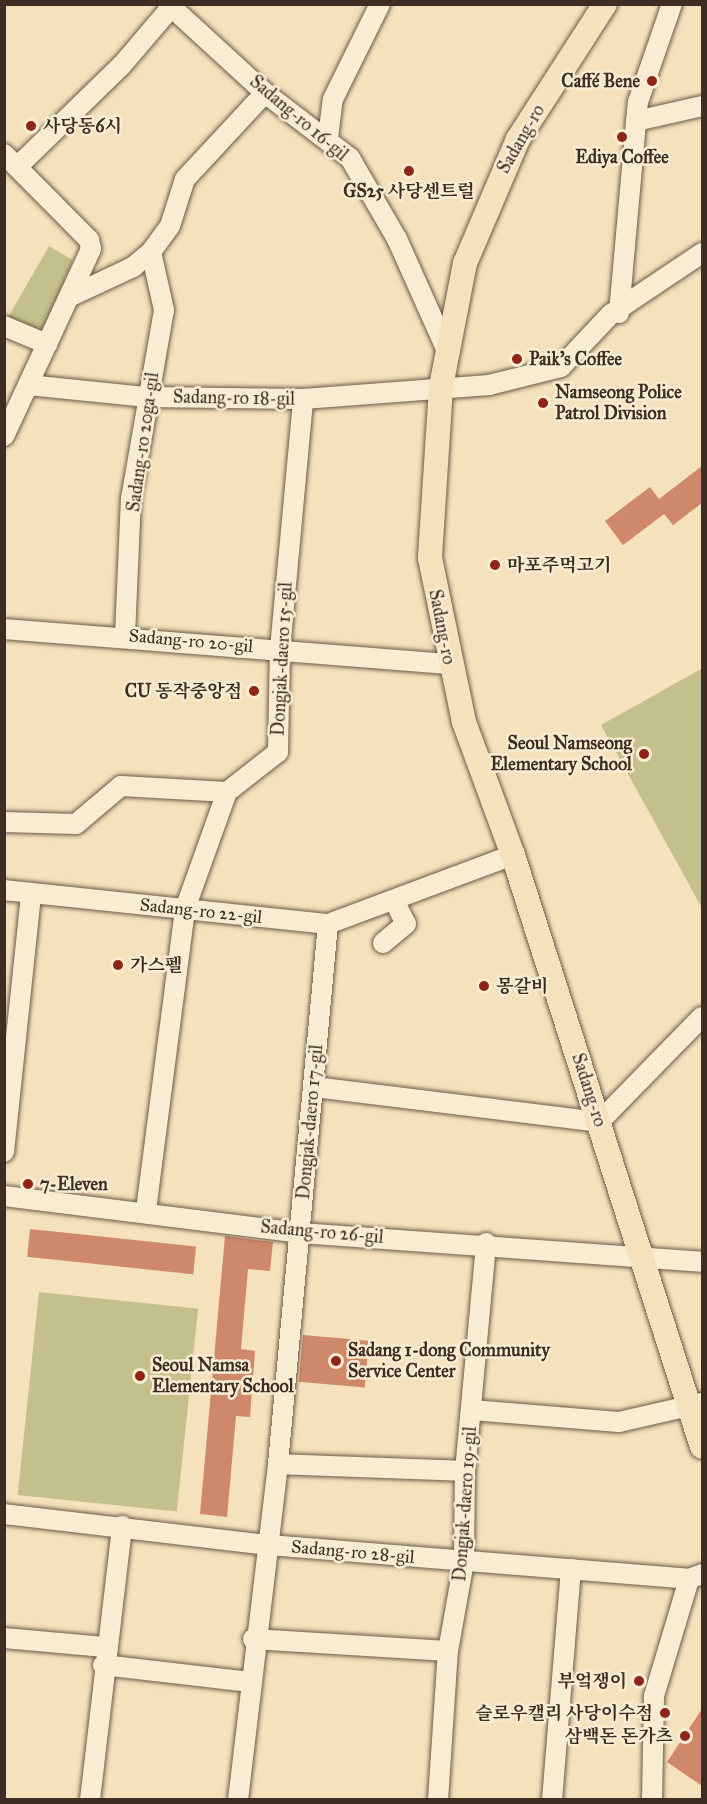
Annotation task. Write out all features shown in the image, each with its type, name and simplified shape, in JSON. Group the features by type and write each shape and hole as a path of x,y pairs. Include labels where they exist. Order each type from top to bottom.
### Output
{"main road":[{"name":"Sadang-ro","path":"605,4 518,139 487,202 465,263 441,387 430,558 448,664 513,855 641,1259 696,1405 702,1447"}],"street":[{"path":"328,138 333,99 380,4"},
{"path":"619,313 636,121 672,4"},
{"path":"4,435 91,249 89,240 11,161 172,5"},
{"name":"Sadang-ro 16-gil","path":"172,5 265,93 328,138 350,158 398,239 447,351"},
{"path":"69,297 133,267 151,252 170,226 185,179 265,93"},
{"path":"636,121 702,106"},
{"name":"Sadang-ro 20ga-gil","path":"125,635 131,499 164,310 151,252"},
{"name":"Sadang-ro 18-gil","path":"28,386 147,397 303,399 489,385 561,367 610,314 619,313 702,254"},
{"path":"4,326 46,344"},
{"name":"Dongjak-daero 15-gil","path":"226,792 278,752 280,649 303,399"},
{"name":"Sadang-ro 20-gil","path":"4,629 125,635 448,664"},
{"path":"4,822 76,824 121,786 226,792 185,909 146,1210"},
{"name":"Sadang-ro 22-gil","path":"4,890 328,924 395,902 513,855"},
{"path":"4,1152 31,893"},
{"path":"383,943 406,924 395,902"},
{"name":"Dongjak-daero 17-gil","path":"238,1800 253,1639 269,1545 278,1464 328,924"},
{"path":"314,1087 599,1122 702,1017"},
{"name":"Sadang-ro 26-gil","path":"4,1196 146,1210 300,1233 486,1244 641,1259"},
{"name":"Dongjak-daero 19-gil","path":"438,1800 448,1651 464,1561 465,1472 486,1244"},
{"path":"641,1259 702,1263"},
{"path":"472,1410 619,1422 696,1405"},
{"path":"278,1464 465,1472"},
{"name":"Sadang-ro 28-gil","path":"4,1514 269,1545 571,1569 696,1576"},
{"path":"90,1800 104,1656 122,1526"},
{"path":"552,1800 571,1569"},
{"path":"652,1800 654,1696 696,1576"},
{"path":"4,1638 250,1682"},
{"path":"253,1639 448,1651"}],"shaded area":[{"path":"49,246 73,260 42,332 6,321"},
{"path":"701,669 702,671 702,908 601,725"},
{"path":"39,1292 198,1309 177,1512 18,1495"}],"building":[{"path":"702,466 702,503 673,525 664,514 623,545 605,521 650,487 659,499"},
{"path":"30,1229 196,1246 193,1274 27,1257"},
{"path":"225,1236 273,1242 270,1271 248,1269 241,1349 255,1351 250,1417 236,1416 227,1517 200,1514"},
{"path":"303,1335 369,1341 365,1388 299,1382"},
{"path":"702,1709 702,1786 667,1762"}],"place":[{"name":"Caffé Bene","path":"652,81"},
{"name":"사당동6시","path":"31,126"},
{"name":"Ediya Coffee","path":"622,137"},
{"name":"GS25 사당센트럴","path":"409,171"},
{"name":"Paik's Coffee","path":"517,359"},
{"name":"Namseong Police Patrol Division","path":"543,403"},
{"name":"마포주먹고기","path":"495,565"},
{"name":"CU 동작중앙점","path":"254,691"},
{"name":"Seoul Namseong Elementary School","path":"644,754"},
{"name":"가스펠","path":"118,965"},
{"name":"몽갈비","path":"484,986"},
{"name":"7-Eleven","path":"28,1184"},
{"name":"Sadang 1-dong Community Service Center","path":"336,1361"},
{"name":"Seoul Namsa Elementary School","path":"140,1376"},
{"name":"부엌쟁이","path":"639,1681"},
{"name":"슬로우캘리 사당이수점","path":"665,1713"},
{"name":"삼백돈 돈가츠","path":"685,1736"}]}
